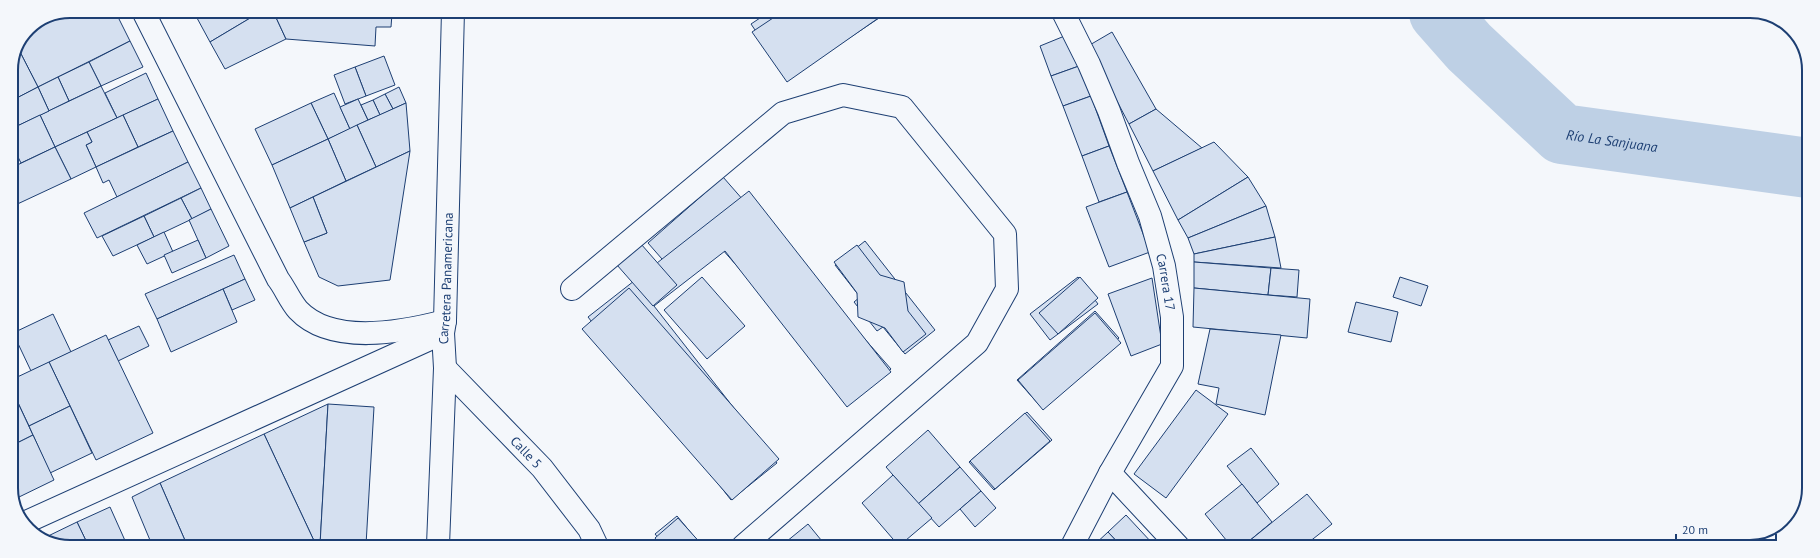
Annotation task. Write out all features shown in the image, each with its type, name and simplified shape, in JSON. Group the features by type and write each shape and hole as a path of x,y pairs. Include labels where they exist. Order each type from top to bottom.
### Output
{"street":[{"path":"147,18 278,278 298,310 321,326 351,333 444,327"},
{"name":"Carretera Panamericana","path":"438,540 445,368 444,327 453,18"},
{"name":"Carrera 17","path":"1066,18 1089,64 1109,111 1128,163 1150,216 1164,266 1172,317 1172,366 1110,473 1075,540"},
{"path":"572,289 783,113 843,95 902,107 1004,234 1007,289 977,343 750,540"},
{"path":"30,520 444,327"},
{"name":"Calle 5","path":"445,368 542,468 593,537"},
{"path":"1110,473 1172,540"}],"building":[{"path":"118,18 130,41 38,87 21,54 33,33 50,22 60,19"},
{"path":"197,18 250,18 210,42"},
{"path":"250,18 276,18 286,39 225,69 210,42"},
{"path":"276,18 392,18 391,27 376,27 375,46 286,39"},
{"path":"760,18 879,18 788,79 751,24"},
{"path":"773,18 878,18 787,82 752,32"},
{"path":"1112,32 1156,109 1129,124 1088,46"},
{"path":"1067,35 1079,66 1051,76 1040,46"},
{"path":"130,41 143,67 101,86 89,62"},
{"path":"21,54 38,87 18,97 18,70"},
{"path":"384,56 395,85 366,96 355,67"},
{"path":"89,62 101,86 69,101 58,77"},
{"path":"1079,66 1091,96 1063,106 1051,76"},
{"path":"355,67 366,96 345,104 334,75"},
{"path":"146,73 158,99 117,118 105,93"},
{"path":"58,77 69,101 49,111 38,87"},
{"path":"101,86 117,118 55,147 40,115"},
{"path":"38,87 49,111 18,126 18,97"},
{"path":"399,87 406,103 393,109 385,94"},
{"path":"334,93 350,129 328,139 311,103"},
{"path":"385,94 393,109 380,115 373,100"},
{"path":"1091,96 1109,146 1082,156 1063,106"},
{"path":"158,99 173,131 138,147 123,115"},
{"path":"358,99 368,120 350,129 340,107"},
{"path":"373,100 380,115 368,120 361,105"},
{"path":"311,103 328,139 272,165 255,129"},
{"path":"406,103 410,151 376,167 357,125"},
{"path":"1156,109 1202,148 1153,171 1129,124"},
{"path":"40,115 55,147 21,163 18,157 18,126"},
{"path":"123,115 138,147 96,167 86,145 92,142 87,132"},
{"path":"357,125 376,167 346,181 328,139"},
{"path":"173,131 188,162 117,197 109,180 103,183 96,167"},
{"path":"87,132 92,142 86,145 96,167 71,179 55,147"},
{"path":"328,139 346,181 290,208 272,165"},
{"path":"1214,142 1248,177 1178,220 1153,171"},
{"path":"1109,146 1127,192 1099,202 1082,156"},
{"path":"55,147 71,179 18,204 18,165"},
{"path":"410,151 390,280 338,286 319,277 304,242 327,233 313,197"},
{"path":"188,162 201,188 97,238 84,213"},
{"path":"723,177 891,369 855,400 722,249 683,283 648,243"},
{"path":"1248,177 1266,206 1188,238 1178,220"},
{"path":"201,188 211,209 192,219 181,198"},
{"path":"749,191 891,372 847,407 725,251 654,306 777,463 731,500 588,317"},
{"path":"1127,192 1150,252 1109,267 1086,207"},
{"path":"313,197 327,233 304,242 290,208"},
{"path":"181,198 192,219 154,237 144,216"},
{"path":"1266,206 1275,237 1194,254 1188,238"},
{"path":"211,209 229,246 206,258 189,220"},
{"path":"144,216 154,237 113,256 102,236"},
{"path":"164,232 173,252 147,264 137,245"},
{"path":"1275,237 1281,268 1194,262 1194,254"},
{"path":"198,240 206,258 172,273 164,255"},
{"path":"865,241 935,330 905,354 883,327 877,331 854,302 860,297 835,265"},
{"path":"641,244 677,285 653,306 617,265"},
{"path":"857,245 880,275 904,282 908,311 926,334 903,352 885,328 858,317 857,293 834,262"},
{"path":"234,255 245,279 157,319 145,294"},
{"path":"1194,262 1271,268 1268,295 1194,288"},
{"path":"1271,268 1299,270 1297,297 1268,295"},
{"path":"702,277 745,326 707,359 664,310"},
{"path":"1078,277 1098,304 1050,340 1030,314"},
{"path":"1080,277 1098,298 1058,334 1039,313"},
{"path":"1400,277 1428,286 1421,306 1393,297"},
{"path":"1152,278 1162,344 1131,356 1108,294"},
{"path":"245,279 255,300 232,310 223,289"},
{"path":"629,288 779,459 732,500 582,329"},
{"path":"1194,288 1310,299 1307,338 1193,327"},
{"path":"223,289 237,322 171,352 157,319"},
{"path":"1356,302 1398,312 1391,342 1348,332"},
{"path":"1095,311 1119,338 1041,407 1017,380"},
{"path":"1095,313 1121,343 1043,410 1018,380"},
{"path":"53,314 71,352 31,371 18,344 18,331"},
{"path":"139,326 149,346 118,361 108,340"},
{"path":"1210,329 1281,335 1265,415 1216,404 1219,388 1198,384"},
{"path":"106,335 153,433 96,460 49,362"},
{"path":"49,362 70,406 29,426 18,403 18,377"},
{"path":"1196,390 1228,414 1166,498 1134,474"},
{"path":"18,403 33,435 18,442"},
{"path":"328,404 320,540 314,540 264,434"},
{"path":"328,404 374,407 366,540 320,540"},
{"path":"70,406 92,453 50,473 29,426"},
{"path":"1027,412 1052,440 994,490 969,462"},
{"path":"1025,413 1050,441 995,489 970,461"},
{"path":"928,430 960,467 918,504 886,467"},
{"path":"264,434 314,540 185,540 160,483"},
{"path":"33,435 54,480 19,497 18,491 18,442"},
{"path":"1251,448 1279,484 1257,503 1227,466"},
{"path":"960,467 981,491 939,527 918,504"},
{"path":"893,475 932,518 906,540 894,540 862,503"},
{"path":"160,483 185,540 150,540 132,497"},
{"path":"1242,484 1272,522 1250,540 1226,540 1205,514"},
{"path":"981,491 996,508 975,527 960,509"},
{"path":"1307,494 1332,524 1312,540 1250,540"},
{"path":"110,507 125,540 86,540 77,522"},
{"path":"1126,515 1149,540 1115,540 1108,532"},
{"path":"677,516 697,540 660,540 655,534"},
{"path":"678,518 698,540 656,540 655,538"},
{"path":"77,522 86,540 63,540 49,536"},
{"path":"808,524 821,540 788,540"},
{"path":"1108,532 1115,540 1099,540"}],"waterway":[{"name":"Río La Sanjuana","path":"1443,18 1469,47 1562,134 1802,167"}]}
